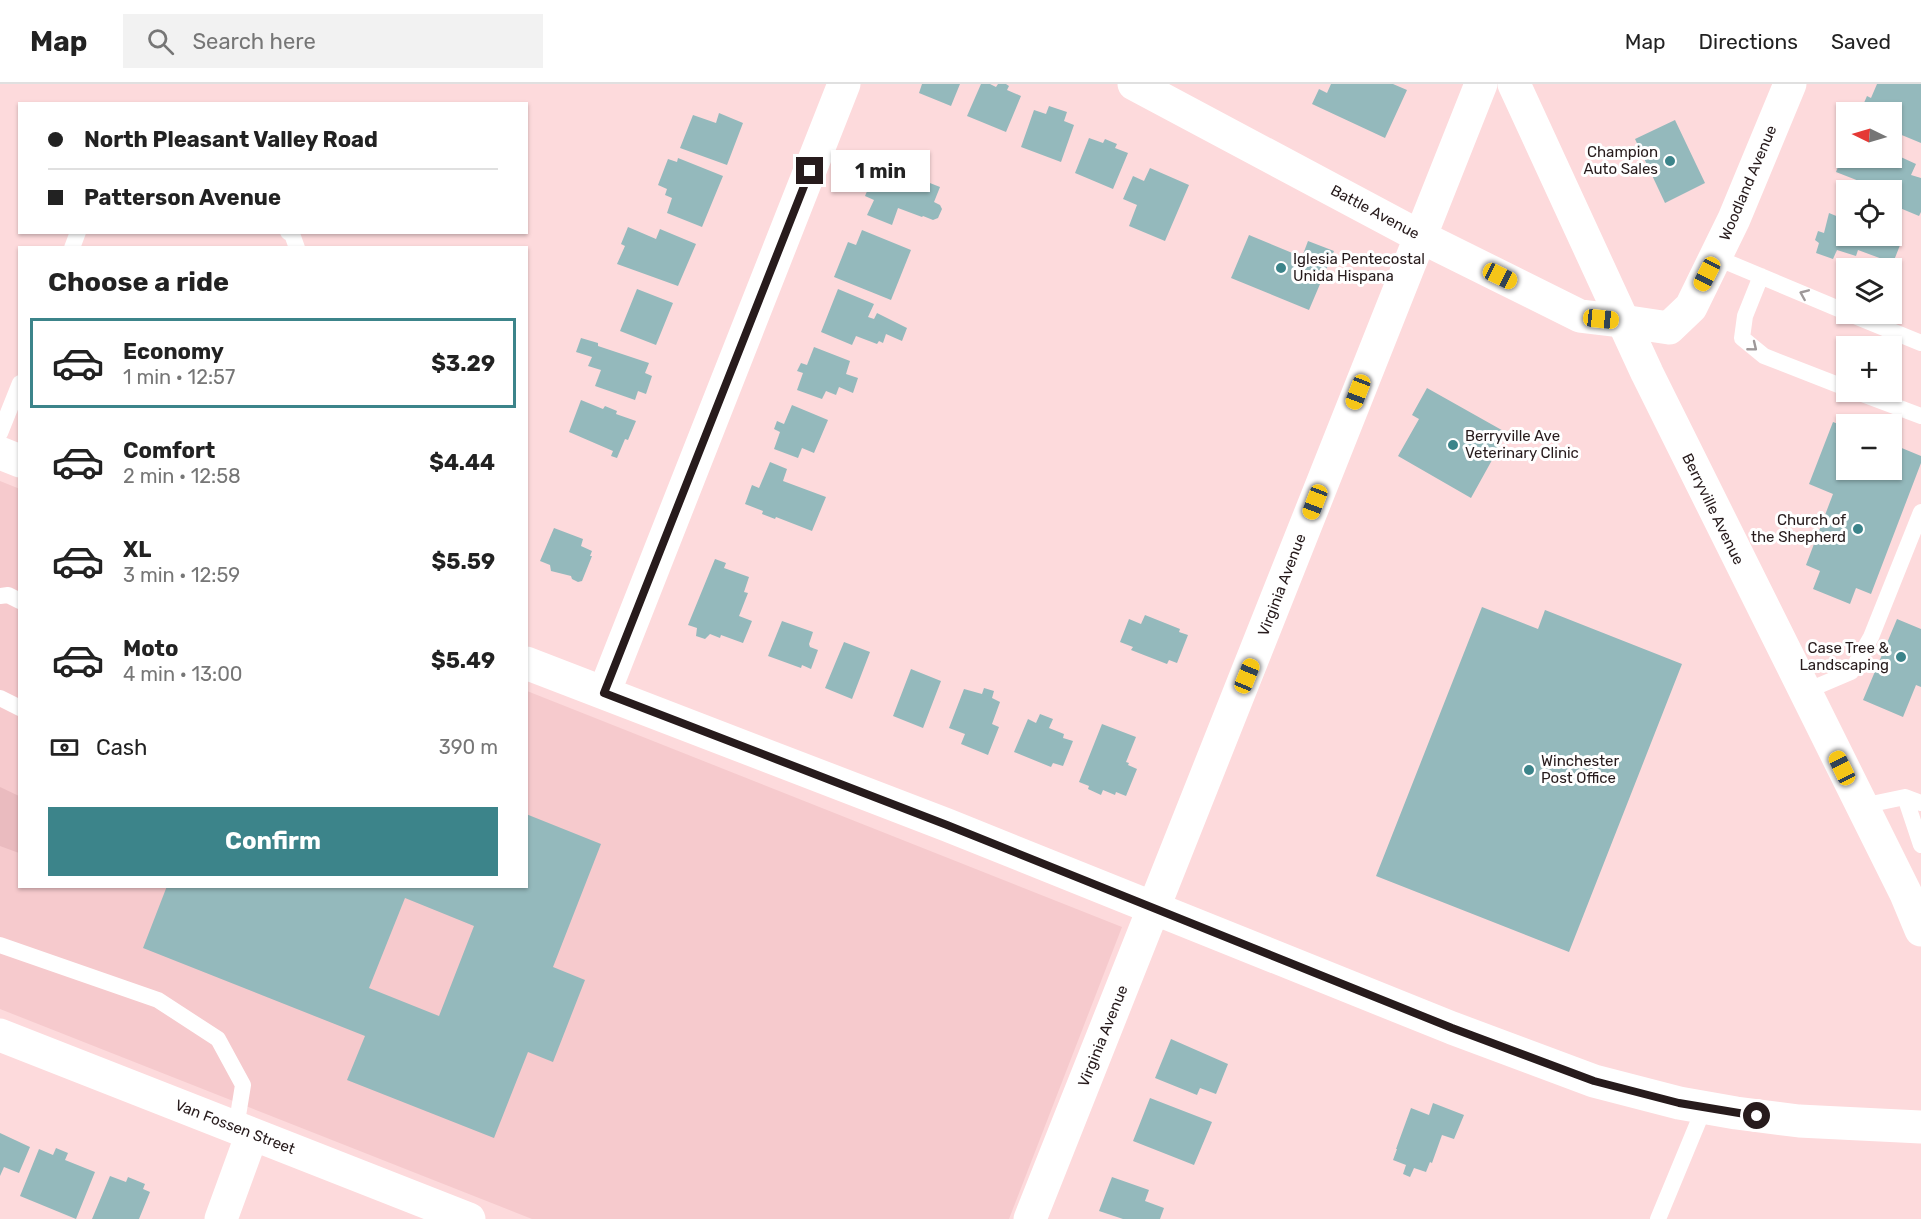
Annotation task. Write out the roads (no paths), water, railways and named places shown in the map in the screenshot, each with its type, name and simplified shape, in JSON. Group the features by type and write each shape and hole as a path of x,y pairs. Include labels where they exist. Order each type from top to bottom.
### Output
{"street":[{"path":"604,693 844,84"},
{"name":"Battle Avenue","path":"1134,84 1419,236 1580,316 1622,321"},
{"name":"Virginia Avenue","path":"1030,1219 1480,84"},
{"name":"Berryville Avenue","path":"1514,84 1622,321 1804,692 1918,916"},
{"name":"Woodland Avenue","path":"1622,321 1669,328 1690,307 1734,219 1784,89"},
{"path":"0,453 18,460"},
{"path":"528,664 947,825 1452,1028 1594,1081 1679,1103 1800,1121 1921,1127"},
{"name":"Van Fossen Street","path":"0,1035 469,1219"},
{"path":"221,1219 244,1131"}],"lane":[{"path":"1715,257 1836,308"},
{"path":"1761,276 1744,316 1742,338 1764,356 1836,384"},
{"path":"1875,324 1921,343"},
{"path":"0,433 18,388"},
{"path":"1884,402 1921,416"},
{"path":"1804,692 1851,672 1871,637 1921,512"},
{"path":"0,596 8,596 18,600"},
{"path":"0,698 18,707"},
{"path":"1862,806 1913,800 1921,845"},
{"path":"0,945 158,1000 218,1039 243,1085 244,1131"},
{"path":"1658,1219 1704,1107"}],"place":[{"name":"Champion Auto Sales","path":"1670,161"},
{"name":"Iglesia Pentecostal Unida Hispana","path":"1281,268"},
{"name":"Berryville Ave Veterinary Clinic","path":"1453,445"},
{"name":"Church of the Shepherd","path":"1858,529"},
{"name":"Case Tree & Landscaping","path":"1901,657"},
{"name":"Winchester Post Office","path":"1529,770"}]}
